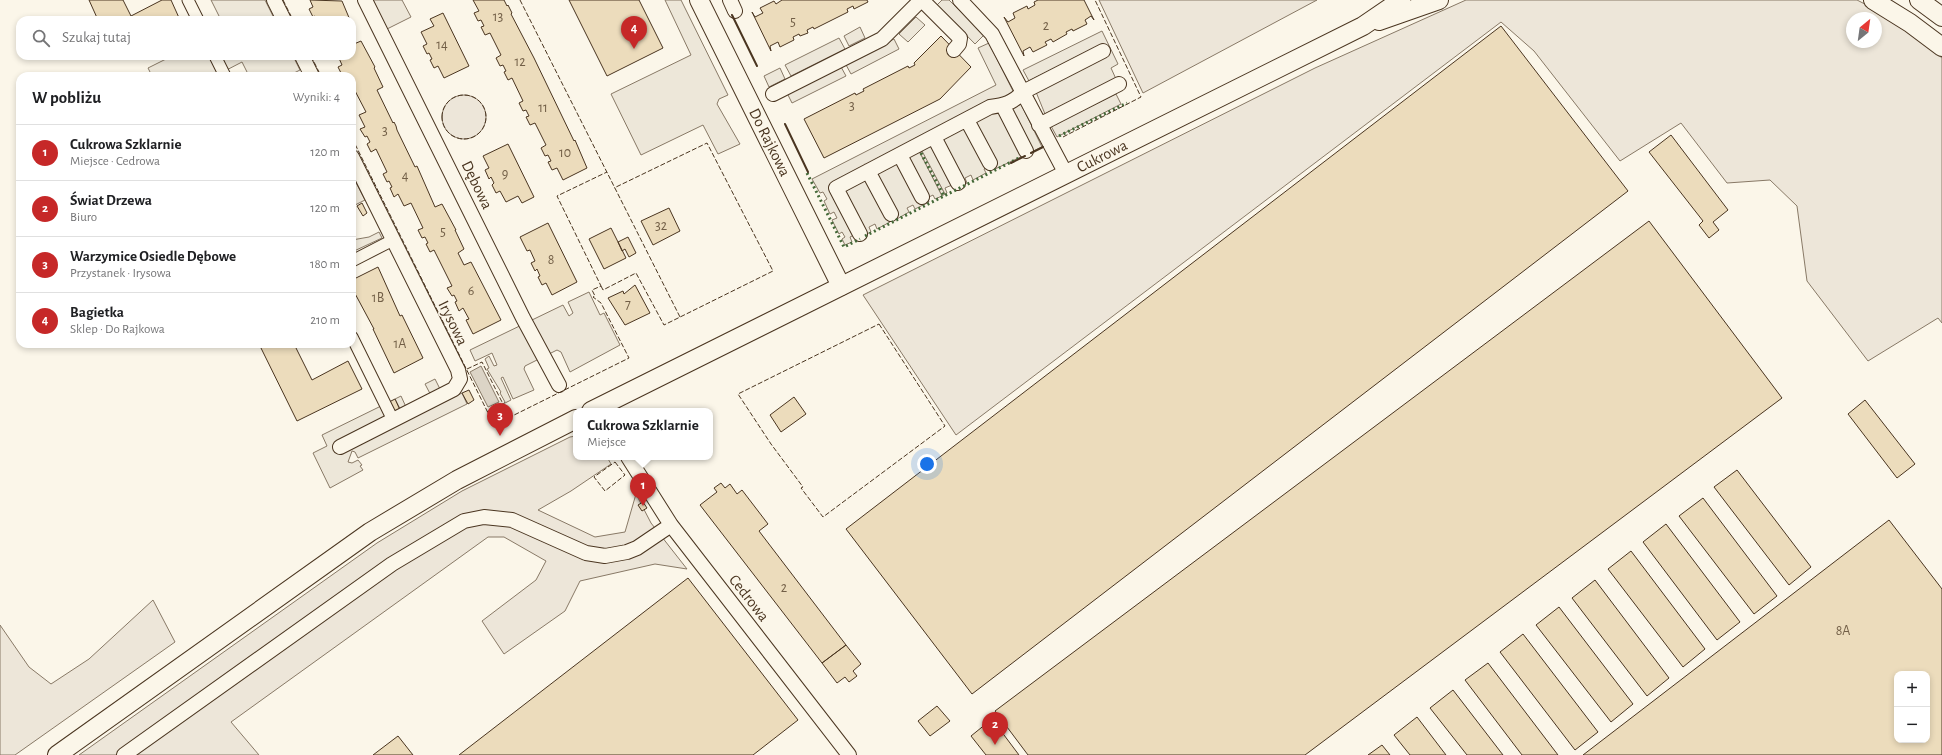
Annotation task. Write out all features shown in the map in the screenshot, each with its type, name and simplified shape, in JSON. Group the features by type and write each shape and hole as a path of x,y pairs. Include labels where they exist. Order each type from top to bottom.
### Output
{"street":[{"path":"188,0 196,16"},
{"path":"274,0 282,16"},
{"name":"Dębowa","path":"366,0 513,297 559,385"},
{"name":"Do Rajkowa","path":"699,0 841,286"},
{"path":"773,94 882,39 922,0 960,38 959,44 954,50"},
{"name":"Cukrowa","path":"600,408 1363,26 1401,0"},
{"name":"Cukrowa","path":"1363,26 1403,14 1439,0"},
{"path":"1873,0 1910,23 1942,47"},
{"path":"1919,0 1942,17"},
{"path":"963,1 992,34 1066,174"},
{"path":"860,234 836,188 990,107 1003,106 1017,99 1023,92 1103,51"},
{"path":"217,60 223,72"},
{"path":"304,60 310,72"},
{"path":"1039,125 1119,84"},
{"path":"1003,106 1026,151"},
{"path":"967,120 990,163"},
{"path":"934,137 958,183"},
{"path":"900,155 922,197"},
{"name":"Irysowa","path":"340,447 454,389 460,379 458,370 356,165"},
{"path":"868,172 890,214"},
{"path":"356,259 393,240"},
{"path":"356,346 393,420"},
{"path":"57,755 370,532 457,480 573,420"},
{"name":"Cedrowa","path":"630,460 671,525 848,755"},
{"path":"124,755 392,564 464,521 484,517 512,520 586,553 605,556 622,553 637,548 671,525"}],"shaded area":[{"path":"211,0 265,0 273,16 219,16"},
{"path":"373,0 402,0 411,17 387,29"},
{"path":"665,0 681,0 728,95 719,99 717,104 740,144 718,154 703,125 641,155 611,94 691,55"},
{"path":"942,0 949,0 984,35 975,44 937,5"},
{"path":"1099,0 1317,0 1143,93"},
{"path":"1466,0 1857,0 1880,12 1846,12 1846,48 1882,48 1882,13 1942,58 1942,323 1938,318 1868,361 1807,281 1797,206 1770,180 1727,183 1681,123 1620,161 1534,51 1501,22 956,435 863,295 1315,68"},
{"path":"916,17 925,25 908,42 899,34"},
{"path":"860,27 865,38 849,46 844,36"},
{"path":"1102,31 1118,64 1111,68 1116,79 1045,114 1036,92 1100,45 1029,81 1023,70"},
{"path":"839,38 845,49 791,76 785,65"},
{"path":"894,39 899,49 851,74 845,63"},
{"path":"989,43 1014,93 1010,110 1021,104 1042,147 995,169 992,164 984,169 986,173 973,180 971,175 965,178 967,183 955,189 952,185 945,188 947,193 945,194 922,151 920,153 942,196 935,199 933,195 927,198 929,202 915,209 913,205 907,208 909,212 897,219 895,214 888,217 890,222 877,229 875,224 869,227 871,232 858,238 856,234 850,237 852,242 845,245 842,239 845,237 842,232 839,234 832,220 837,218 834,212 830,214 824,201 827,199 823,192 820,193 812,179 996,85 978,48"},
{"path":"164,60 295,60 300,70 296,72 247,72 242,62 223,72 150,72 148,68"},
{"path":"840,65 846,76 792,103 787,93"},
{"path":"780,68 785,79 769,87 764,76"},
{"path":"1116,94 1121,104 1057,137 1051,126"},
{"path":"460,95 468,95 473,96 480,101 485,108 485,126 480,133 473,138 460,139 452,136 445,129 442,121 442,113 445,105 452,98"},
{"path":"923,151 945,194 942,196 920,153"},
{"path":"356,183 365,200 356,204"},
{"path":"379,232 382,238 356,250 356,239 369,237"},
{"path":"589,292 600,315 604,313 620,345 570,372 561,352 557,350 525,366 524,369 534,390 513,399 503,377 501,378 511,400 503,404 505,402 500,393 501,392 487,369 489,368 485,359 489,356 494,366 497,365 492,353 475,361 470,350 563,305 569,316 573,313 568,302"},
{"path":"481,366 499,402 488,407 470,372"},
{"path":"435,379 446,401 462,393 467,404 358,458 355,452 352,451 348,462 352,463 358,460 362,465 360,466 363,470 330,488 313,453 327,446 322,435 381,406 406,420 395,399 401,396 411,418 436,405 425,384"},
{"path":"573,436 573,460 609,460 611,464 571,491 538,510 595,537 625,532 636,494 651,523 687,569 655,564 580,581 565,611 504,654 482,621 536,580 546,561 504,537 488,537 231,722 259,755 79,755 377,543 462,491"},
{"path":"153,600 175,642 15,755 0,755 0,625 29,667 51,684 89,659"}],"building":[{"path":"89,0 123,0 131,16 96,16"},
{"path":"162,0 171,0 178,16 131,16"},
{"path":"310,0 342,1 348,16 312,16 309,9 313,7"},
{"path":"473,0 504,0 507,6 508,5 512,13 511,14 574,141 575,140 587,168 563,180 557,168 552,170 548,162 551,161 548,155 545,156 541,148 546,145 535,123 530,125 526,117 529,116 526,110 523,111 519,103 523,101 512,78 508,80 504,72 506,71 503,65 500,66 496,58 501,55 490,33 485,35 481,27 484,26 481,20 478,21 474,13 479,11"},
{"path":"569,0 639,0 663,48 607,76"},
{"path":"782,0 867,0 868,2 854,9 853,6 847,9 848,12 814,29 813,27 807,30 808,33 800,36 799,34 793,37 794,40 780,47 778,42 770,46 771,51 752,12 755,17 763,13 760,8 774,1 776,4"},
{"path":"1038,0 1084,0 1094,20 1091,16 1085,20 1087,24 1073,31 1072,29 1066,32 1067,34 1053,42 1051,39 1045,42 1047,45 1033,52 1030,47 1023,51 1024,56 1004,17 1008,22 1015,18 1013,13 1027,6 1028,9 1035,5 1034,2"},
{"path":"443,13 469,66 444,78 438,66 434,68 430,60 432,59 429,53 427,54 423,46 427,44 421,32 434,26 430,19"},
{"path":"1501,26 1628,191 972,694 846,529"},
{"path":"941,36 971,67 940,99 824,158 804,119 855,93 856,95 864,91 863,89 908,66 909,68 915,65 914,63"},
{"path":"361,41 375,67 374,68 383,87 377,90 415,167 417,166 435,207 442,204 456,230 464,249 458,253 464,265 471,262 501,320 473,334 466,320 469,319 463,308 459,311 454,295 452,296 447,288 452,286 434,250 430,252 426,244 428,243 425,237 422,238 418,230 423,228 411,203 404,206 398,194 394,197 390,188 392,187 389,181 387,182 383,174 387,172 376,149 371,152 367,144 370,142 367,136 365,137 360,129 365,127 359,115 366,112 356,93 356,72 340,72 338,67 342,65 340,60 356,60 356,43"},
{"path":"1671,135 1728,210 1713,222 1719,230 1709,238 1699,225 1703,221 1649,152"},
{"path":"508,144 534,197 522,203 518,196 506,202 500,191 496,193 492,185 494,183 491,177 489,179 485,170 489,168 483,156"},
{"path":"362,203 367,213 363,216 357,206"},
{"path":"669,208 680,231 653,245 641,221"},
{"path":"1649,221 1782,398 1305,755 1028,755 995,711"},
{"path":"548,223 577,282 552,295 546,283 542,285 538,277 540,276 537,269 535,271 531,263 535,261 530,250 527,251 520,237"},
{"path":"611,228 626,258 604,269 589,239"},
{"path":"628,237 636,253 629,257 625,249 622,251 618,242"},
{"path":"378,267 400,316 402,315 423,358 394,373 374,329 356,295 356,278"},
{"path":"635,285 650,313 625,325 608,298 623,291 624,294"},
{"path":"261,348 296,348 312,380 348,361 362,389 297,421"},
{"path":"469,390 474,400 468,404 462,393"},
{"path":"794,397 806,414 781,432 770,415"},
{"path":"395,399 400,410 394,413 389,402"},
{"path":"1865,400 1915,464 1897,478 1848,414"},
{"path":"1737,470 1811,567 1789,585 1714,487"},
{"path":"721,483 725,488 730,484 737,494 742,490 768,524 759,531 846,645 822,663 700,505 717,492 714,488"},
{"path":"1703,498 1777,596 1754,614 1679,516"},
{"path":"643,502 647,508 642,511 638,505"},
{"path":"1889,520 1942,589 1942,755 1583,755"},
{"path":"1666,524 1740,622 1717,640 1643,542"},
{"path":"1631,551 1705,649 1683,667 1608,569"},
{"path":"688,578 798,720 753,755 459,755"},
{"path":"1595,580 1669,678 1647,696 1572,598"},
{"path":"1559,607 1633,704 1611,722 1536,625"},
{"path":"1523,634 1598,732 1575,750 1500,652"},
{"path":"846,645 861,664 853,671 857,676 849,682 845,677 837,683 822,663"},
{"path":"1488,663 1558,755 1522,755 1465,680"},
{"path":"1453,690 1503,755 1467,755 1430,708"},
{"path":"937,706 950,721 930,736 918,721"},
{"path":"1417,717 1446,755 1410,755 1394,735"},
{"path":"992,719 1019,755 986,755 971,736"},
{"path":"398,736 413,755 373,755"},
{"path":"1382,745 1390,755 1368,755"}],"hedge":[{"path":"1059,136 1127,103"},
{"path":"921,153 944,196"},
{"path":"865,236 1019,158"},
{"path":"807,173 844,247 860,239"}],"fence":[{"path":"283,0 291,16"},
{"path":"520,0 680,317"},
{"path":"1063,137 1141,97 1095,0"},
{"path":"313,60 319,72"},
{"path":"460,95 468,95 473,96 480,101 485,108 486,117 485,126 480,133 473,138 460,139 452,136 445,129 442,121 442,113 445,105 452,98 460,95"},
{"path":"601,286 603,290 636,273 664,325 773,271 707,143 614,188"},
{"path":"356,146 494,425 629,358 601,303 593,297 595,296 592,290 601,286 557,196 607,172"},
{"path":"879,324 945,426 823,517 801,488 803,487 771,444 738,394 879,324"},
{"path":"467,369 482,362 503,404 487,412"},
{"path":"615,462 625,475 605,491 594,477 615,462"}],"wall":[{"path":"732,15 757,66"},
{"path":"785,124 808,172"},
{"path":"1031,153 1043,147"},
{"path":"1011,163 1025,156"}],"place":[{"name":"Bagietka","path":"634,49"},
{"name":"Warzymice Osiedle Dębowe","path":"500,436"},
{"name":"Cukrowa Szklarnie","path":"643,506"},
{"name":"Świat Drzewa","path":"995,745"}]}
